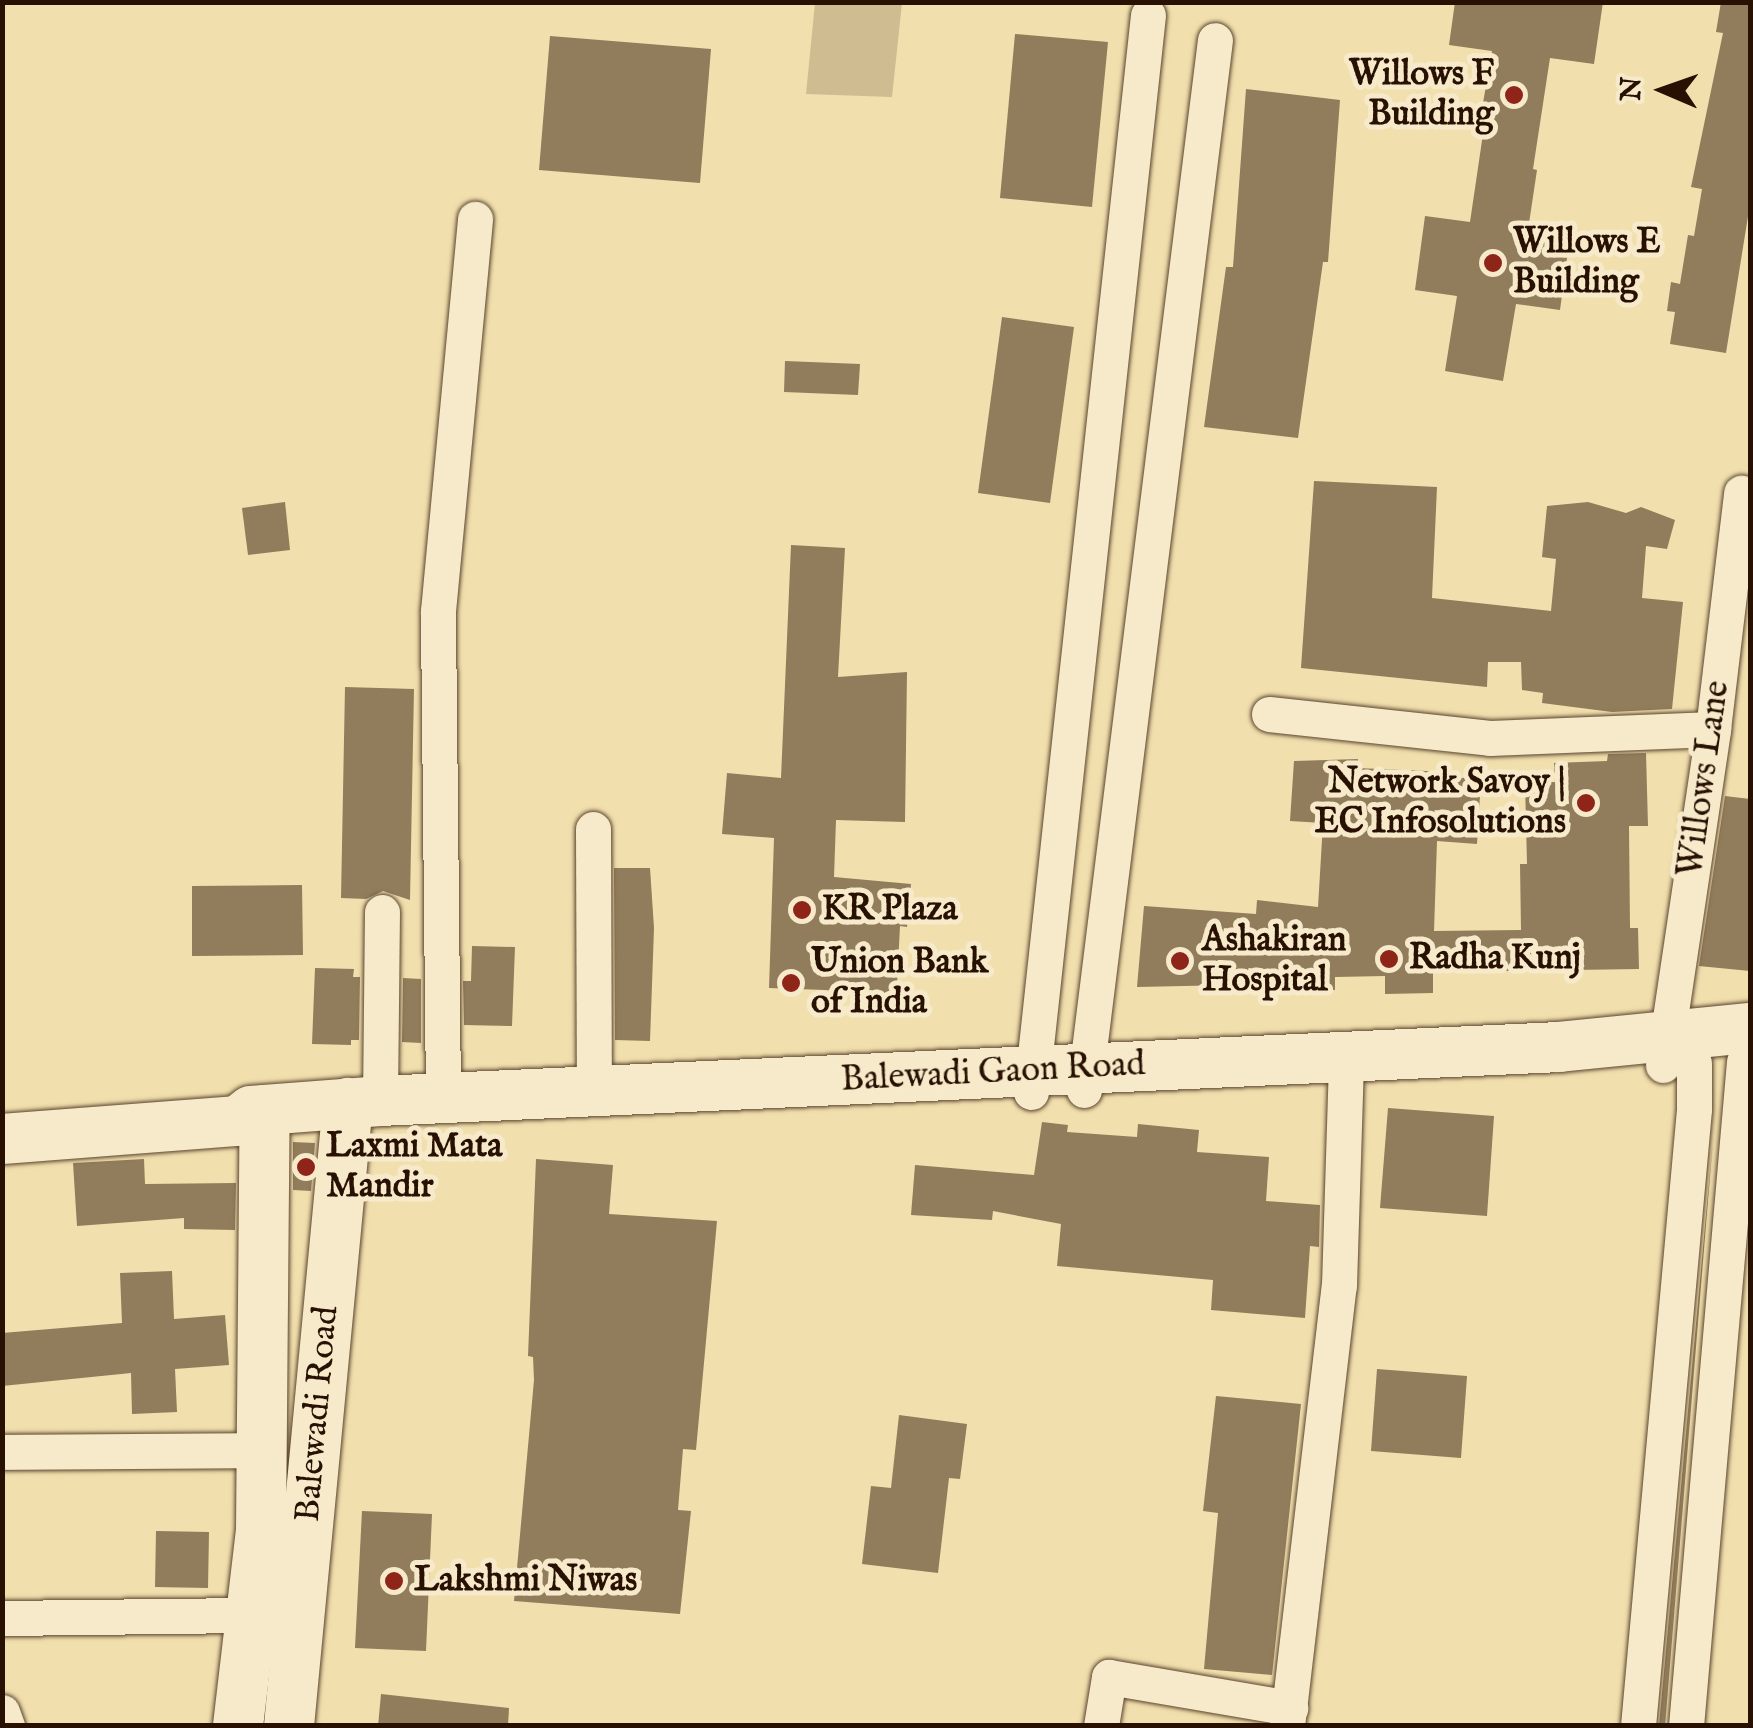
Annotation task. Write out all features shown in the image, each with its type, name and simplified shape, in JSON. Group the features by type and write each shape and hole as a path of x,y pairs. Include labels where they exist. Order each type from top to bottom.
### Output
{"main road":[{"name":"Balewadi Gaon Road","path":"358,1108 724,1099 1748,1051"},
{"name":"Balewadi Gaon Road","path":"2,1139 257,1120 443,1097 1059,1081"},
{"name":"Balewadi Road","path":"288,1726 331,1276 358,1108"},
{"name":"Balewadi Road","path":"238,1726 261,1529 262,1273 257,1120"},
{"path":"262,1273 331,1276"}],"street":[{"path":"1059,1081 1148,15"},
{"path":"1059,1081 1215,40"},
{"path":"443,1097 438,628 474,219"},
{"name":"Willows Lane","path":"1638,1726 1692,1126 1675,1055 1741,493"},
{"path":"1269,714 1490,738 1713,730"},
{"path":"592,829 594,1091"},
{"path":"358,1108 382,912"},
{"path":"1686,1726 1748,1051"},
{"path":"1101,1726 1108,1677 1289,1717 1339,1285 1347,1067"},
{"path":"1692,1126 1741,1129"},
{"path":"2,1452 261,1450"},
{"path":"2,1618 252,1615"},
{"path":"2,1712 6,1726"}],"shaded area":[{"path":"815,3 902,3 892,97 806,94"}],"building":[{"path":"1455,2 1603,2 1594,64 1550,58 1533,169 1537,170 1528,230 1570,236 1560,310 1516,304 1503,381 1445,371 1457,296 1415,290 1425,216 1470,222 1484,127 1479,126 1492,51 1449,45"},
{"path":"1721,2 1750,2 1750,204 1726,353 1670,344 1675,312 1667,311 1671,282 1680,284 1688,235 1694,236 1702,189 1691,187 1723,33 1716,32"},
{"path":"1015,34 1108,42 1092,207 1000,198"},
{"path":"550,36 711,49 700,183 539,170"},
{"path":"1246,89 1340,100 1328,262 1323,262 1298,438 1204,427 1226,267 1233,267"},
{"path":"1002,317 1074,327 1050,503 978,493"},
{"path":"785,361 860,364 858,395 784,392"},
{"path":"1314,481 1437,487 1432,598 1551,611 1556,559 1542,557 1547,506 1588,502 1626,513 1641,507 1675,520 1667,549 1646,546 1642,598 1683,602 1672,709 1612,712 1542,703 1543,693 1522,690 1521,662 1488,662 1487,687 1301,668"},
{"path":"285,502 290,550 248,555 242,508"},
{"path":"791,545 845,548 838,677 907,672 905,822 836,820 834,877 911,884 907,927 900,926 896,1004 852,1002 853,991 769,988 774,838 722,834 727,773 781,778"},
{"path":"345,687 414,689 410,900 383,891 366,899 341,898"},
{"path":"1646,753 1648,826 1629,826 1630,928 1638,928 1639,969 1433,972 1433,993 1385,994 1385,976 1335,977 1335,990 1292,990 1292,985 1231,978 1230,985 1137,987 1144,906 1256,914 1257,900 1318,907 1323,823 1290,821 1294,761 1358,759 1357,768 1448,772 1448,777 1481,779 1477,844 1437,841 1434,931 1521,930 1520,864 1527,864 1525,783 1555,782 1554,763 1607,761 1608,754"},
{"path":"1725,796 1750,799 1750,971 1699,966"},
{"path":"614,868 650,868 654,928 650,1041 615,1040"},
{"path":"302,885 303,955 192,956 192,886"},
{"path":"472,946 515,947 512,1026 464,1025 463,981 471,981"},
{"path":"315,968 354,969 353,977 360,977 359,1040 351,1040 351,1045 312,1044"},
{"path":"403,978 421,979 421,1043 402,1042"},
{"path":"1388,1108 1494,1116 1487,1216 1380,1208"},
{"path":"1042,1122 1068,1125 1067,1132 1137,1137 1138,1124 1199,1130 1197,1152 1269,1157 1266,1201 1320,1205 1319,1247 1310,1246 1305,1318 1211,1310 1213,1280 1057,1266 1061,1224 993,1211 992,1220 911,1215 915,1165 1034,1175"},
{"path":"1713,1139 1665,1726 1659,1726"},
{"path":"293,1142 315,1143 311,1191 293,1190"},
{"path":"144,1159 145,1184 236,1183 235,1230 184,1229 184,1218 77,1226 73,1163"},
{"path":"536,1159 613,1165 609,1214 717,1221 696,1450 683,1449 678,1510 691,1511 680,1614 514,1601 534,1380 533,1357 528,1356"},
{"path":"172,1271 174,1319 225,1315 229,1365 175,1369 177,1412 132,1414 131,1373 2,1386 2,1333 122,1323 120,1273"},
{"path":"1377,1369 1467,1376 1461,1458 1371,1451"},
{"path":"1216,1396 1301,1404 1272,1675 1204,1669 1218,1513 1203,1511"},
{"path":"899,1415 967,1424 960,1479 949,1478 938,1573 862,1564 871,1486 891,1488"},
{"name":"Lakshmi Niwas","path":"362,1511 432,1514 426,1651 355,1648"},
{"path":"156,1531 209,1532 208,1588 155,1587"},
{"path":"381,1694 509,1708 508,1726 378,1726"}],"place":[{"name":"Willows F Building","path":"1514,95"},
{"name":"Willows E Building","path":"1493,263"},
{"name":"Network Savoy | EC Infosolutions","path":"1586,803"},
{"name":"KR Plaza","path":"802,910"},
{"name":"Radha Kunj","path":"1389,959"},
{"name":"Ashakiran Hospital","path":"1180,961"},
{"name":"Union Bank of India","path":"791,983"},
{"name":"Laxmi Mata Mandir","path":"306,1167"},
{"name":"Lakshmi Niwas","path":"394,1581"}]}
